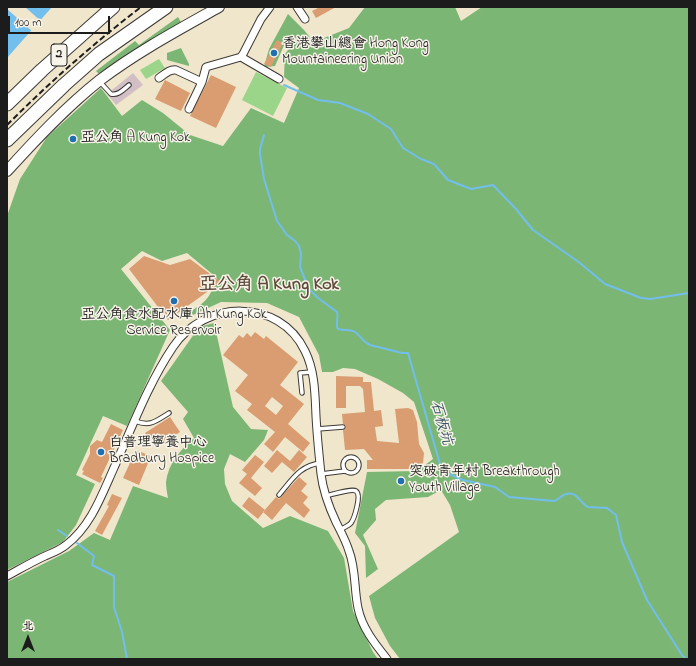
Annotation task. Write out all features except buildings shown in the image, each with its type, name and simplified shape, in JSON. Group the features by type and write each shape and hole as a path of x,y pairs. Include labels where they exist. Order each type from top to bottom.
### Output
{"highway":[{"name":"2","path":"7,104 36,75 113,7"},
{"name":"2","path":"7,140 64,85 99,54 166,7"}],"main road":[{"path":"7,172 52,123 100,81 146,50 219,7"}],"street":[{"path":"189,109 202,82 206,67 243,54 261,18 270,7"},
{"path":"297,7 305,19"},
{"path":"240,56 279,79"},
{"path":"159,78 172,69 202,82"},
{"path":"7,576 65,546 83,530 96,507 152,386 177,340 188,329 200,321 223,312 236,311 262,314 283,324 293,333 301,343 310,361 313,372 321,474 325,496 348,545 352,558 357,602 361,618 369,635 387,659"}],"lane":[{"path":"100,81 111,94 117,94 129,84"},
{"path":"302,393 300,373 313,372"},
{"path":"135,422 147,425 169,413"},
{"path":"317,429 343,427"},
{"path":"321,474 345,471 349,473 357,471 359,464 352,457 344,461 343,466 345,471"},
{"path":"279,495 306,466 321,463"},
{"path":"325,496 351,490 358,493 359,500 352,522 340,530"}],"shaded area":[{"path":"133,73 143,85 116,105 107,94"}],"green space":[{"path":"365,7 455,7 461,21 482,7 689,7 689,659 400,659 390,646 375,618 369,596 459,532 450,505 441,490 428,497 386,500 375,509 376,520 363,535 378,569 366,578 365,546 355,533 367,472 417,471 433,459 414,402 403,393 378,379 355,369 343,368 333,372 322,372 319,355 299,317 267,303 221,302 193,315 191,311 208,298 217,278 187,253 162,261 142,251 121,269 170,330 127,426 103,416 76,475 95,484 76,525 63,542 7,570 7,216 20,179 47,137 101,88 122,116 142,100 163,113 190,135 223,146 251,108 284,123 299,88 284,77 285,54 291,46 285,43 275,66 264,67 269,49 288,14 314,42 349,28"},
{"path":"178,17 181,22 99,74 96,71 135,41 139,45"},
{"path":"181,48 189,66 167,60 167,53"},
{"path":"159,59 165,68 146,79 140,70"},
{"path":"256,72 287,88 273,116 242,100"},
{"path":"214,323 233,407 251,429 268,430 264,440 245,462 230,454 224,469 225,484 232,501 263,528 290,516 328,531 344,558 353,611 373,652 378,659 7,659 7,582 69,551 94,533 110,540 133,486 168,498 166,482 169,469 184,447 194,438 183,419 188,412 161,381 199,327"}],"water":[{"path":"7,7 52,7 7,58"}],"pier":[{"path":"7,7 25,7 42,22 33,32 7,9"}],"waterway":[{"path":"284,85 318,100 340,103 368,114 391,129 403,148 421,159 434,164 448,180 471,189 493,185 516,209 533,230 580,263 605,284 641,298 650,299 689,293"},
{"name":"石板坑","path":"264,135 260,149 264,179 277,221 287,235 299,246 301,254 300,267 309,289 318,298 337,312 338,329 355,332 370,345 402,353 408,353 442,471 463,480 495,487 509,497 554,501 564,495 573,494 588,507 607,508 616,515 622,542 647,600 686,659"},
{"path":"58,530 67,536"},
{"path":"77,543 94,556 92,565 114,576 114,607 122,632 127,659"}],"railway":[{"path":"7,125 72,64 141,7"}],"place":[{"name":"香港攀山總會 Hong Kong Mountaineering Union","path":"274,53"},
{"name":"亞公角 A Kung Kok","path":"73,139"},
{"name":"亞公角食水配水庫 Ah Kung Kok Service Reservoir","path":"174,301"},
{"name":"白普理寧養中心 Bradbury Hospice","path":"101,452"},
{"name":"突破青年村 Breakthrough Youth Village","path":"401,481"}],"district":[{"name":"亞公角 A Kung Kok","path":"269,286"}]}
